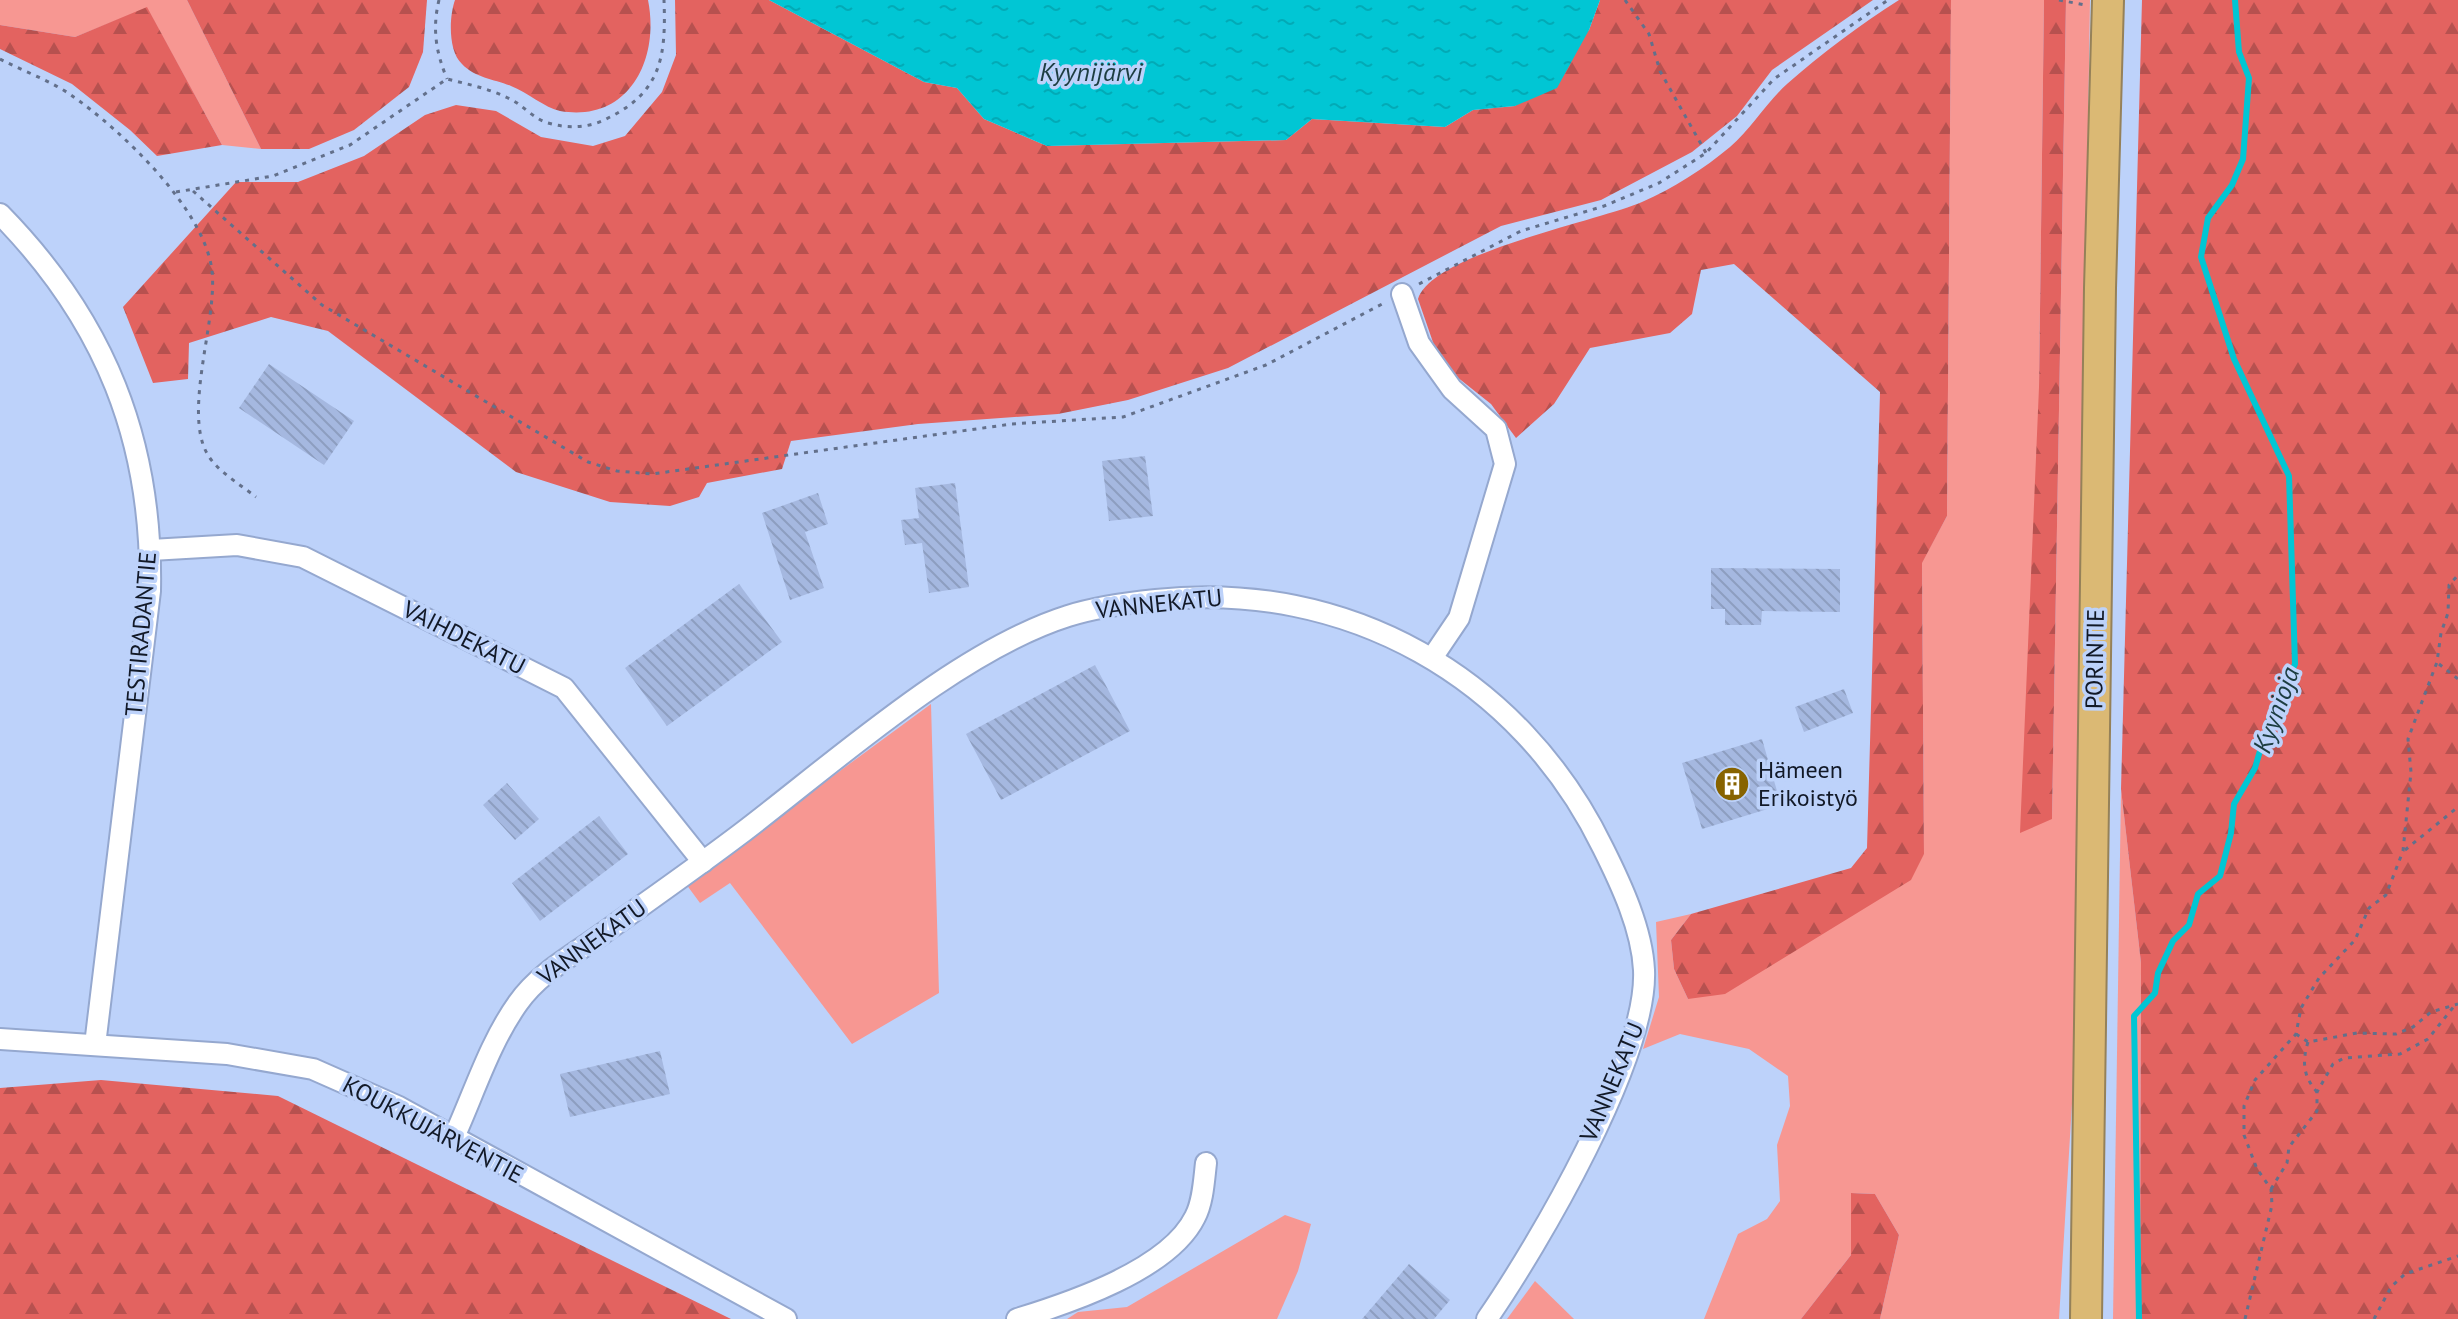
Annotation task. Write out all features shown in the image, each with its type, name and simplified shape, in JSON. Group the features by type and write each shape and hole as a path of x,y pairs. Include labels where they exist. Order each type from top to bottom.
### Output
{"highway":[{"name":"PORINTIE","path":"2086,1319 2100,288 2108,0"}],"street":[{"name":"TESTIRADANTIE","path":"0,214 63,285 92,332 114,378 133,433 151,550 150,591 95,1045"},
{"path":"1402,294 1419,343 1452,389 1496,429 1505,464 1459,618 1432,658"},
{"name":"VAIHDEKATU","path":"151,550 237,545 303,557 564,688 703,862"},
{"name":"VANNEKATU","path":"454,1137 505,1024 535,982 703,862 935,687 994,648 1068,616 1126,603 1230,596 1307,606 1373,628 1432,658 1496,703 1543,751 1585,811 1614,870 1633,920 1644,966 1642,1008 1613,1089 1529,1258 1487,1319"},
{"name":"KOUKKUJÄRVENTIE","path":"0,1039 227,1054 313,1069 386,1101 786,1319"},
{"path":"1017,1319 1081,1299 1137,1270 1177,1241 1195,1217 1206,1163"}],"path":[{"path":"439,0 434,27 438,56 447,79"},
{"path":"176,192 273,176 350,145 447,79 486,89 516,102 545,123 571,127 596,124 626,109 650,88 661,59 665,35 664,0"},
{"path":"1625,0 1649,34 1660,71 1706,153"},
{"path":"193,191 322,305 588,462 617,471 652,474 1012,424 1123,417 1266,365 1521,231 1604,206 1659,183 1706,153 1774,79 1888,0"},
{"path":"0,59 70,95 176,192 206,244 212,272 213,298 198,430 213,462 256,497"},
{"path":"2245,1319 2272,1205 2271,1189 2257,1169 2244,1135 2244,1106 2255,1080 2296,1034 2307,998 2319,978 2355,940 2369,908 2386,895 2403,851 2411,772 2408,739 2437,662 2441,633 2448,613 2449,585 2458,575"},
{"path":"2437,662 2458,679"},
{"path":"2403,851 2458,807"},
{"path":"2296,1034 2308,1042 2357,1033 2396,1034 2413,1027 2431,1012 2456,1005"},
{"path":"2271,1189 2287,1163 2289,1147 2317,1111 2317,1092 2333,1064 2344,1058 2400,1054 2428,1039 2456,1005"},
{"path":"2308,1042 2304,1068 2307,1080 2317,1092"},
{"path":"2374,1319 2391,1287 2405,1274 2458,1256"}],"shaded area":[{"path":"0,0 187,0 261,149 222,145 147,8 75,37 0,25"},
{"path":"1951,0 2044,0 2039,387 2052,819 2066,0 2090,0 2073,1087 2059,1319 1880,1319 1899,1235 1875,1194 1852,1193 1851,1255 1801,1319 1704,1319 1738,1234 1767,1219 1780,1201 1777,1145 1790,1106 1788,1076 1749,1049 1680,1034 1643,1049 1659,997 1656,922 1691,914 1671,940 1674,969 1688,999 1924,854 1922,562 1947,516"},
{"path":"931,704 939,993 852,1044 730,883 700,903 686,884"},
{"path":"2121,789 2141,963 2140,1319 2113,1319"},
{"path":"1285,1215 1311,1224 1298,1271 1277,1319 1067,1319 1078,1312 1127,1307"},
{"path":"1535,1281 1574,1319 1507,1319"}],"green space":[{"path":"187,0 427,0 423,52 409,87 354,130 309,149 261,149"},
{"path":"455,0 648,0 649,44 644,64 621,97 605,107 584,112 554,109 517,89 485,78 462,64 454,51 451,34"},
{"path":"675,0 769,0 924,82 957,88 984,119 1047,146 1286,140 1312,119 1445,127 1473,110 1515,106 1589,30 1600,0 1873,0 1772,70 1737,116 1692,152 1601,200 1501,226 1228,368 1128,400 1058,414 918,424 791,441 782,469 707,483 699,497 670,506 610,502 516,472 328,331 271,317 189,343 188,379 153,383 123,307 236,182 298,182 364,156 425,115 456,105 496,111 541,137 593,146 625,136 662,92 676,55"},
{"path":"1899,0 1951,0 1947,516 1922,563 1924,854 1911,880 1725,994 1688,999 1674,969 1671,940 1691,914 1851,868 1867,848 1880,392 1734,264 1701,270 1692,314 1670,333 1590,348 1554,404 1516,438 1491,404 1452,373 1435,348 1418,299 1430,282 1484,253 1621,210 1688,178 1738,140 1779,91 1800,73"},
{"path":"2044,0 2066,0 2052,819 2020,833 2039,387"},
{"path":"2142,0 2458,0 2458,1319 2140,1319 2141,963 2121,789"},
{"path":"147,7 222,145 157,156 72,84 0,49 0,25 75,37"},
{"path":"101,1080 278,1096 731,1319 0,1319 0,1088"},
{"path":"1851,1193 1875,1194 1899,1235 1880,1319 1801,1319 1851,1255"}],"water":[{"name":"Kyynijärvi","path":"769,0 1600,0 1589,30 1557,88 1515,106 1473,110 1445,127 1312,119 1286,140 1047,146 984,119 957,88 924,82"}],"building":[{"path":"269,364 354,421 324,465 239,408"},
{"path":"1145,456 1153,516 1109,521 1102,461"},
{"path":"955,483 969,587 929,593 922,543 905,545 901,520 919,518 915,488"},
{"path":"818,493 828,524 805,532 824,588 790,600 762,513"},
{"path":"1711,568 1840,569 1840,612 1762,611 1761,625 1725,625 1725,609 1711,609"},
{"path":"739,584 782,642 667,726 625,668"},
{"path":"1095,665 1130,731 1001,800 966,734"},
{"path":"1844,689 1853,713 1804,732 1795,707"},
{"name":"Hämeen Erikoistyö","path":"1762,739 1781,805 1702,829 1682,763"},
{"path":"507,783 539,819 515,840 483,805"},
{"path":"599,816 628,854 540,921 512,883"},
{"path":"660,1051 670,1094 570,1117 560,1074"},
{"path":"1409,1264 1450,1300 1434,1319 1362,1319"}],"waterway":[{"name":"Kyynioja","path":"2139,1319 2134,1016 2155,993 2158,973 2173,941 2189,925 2198,894 2220,876 2231,833 2234,804 2255,768 2269,720 2295,664 2289,476 2234,359 2201,257 2208,218 2232,185 2243,159 2249,78 2239,52 2235,0"}],"place":[{"name":"Hämeen Erikoistyö","path":"1732,784"}]}
